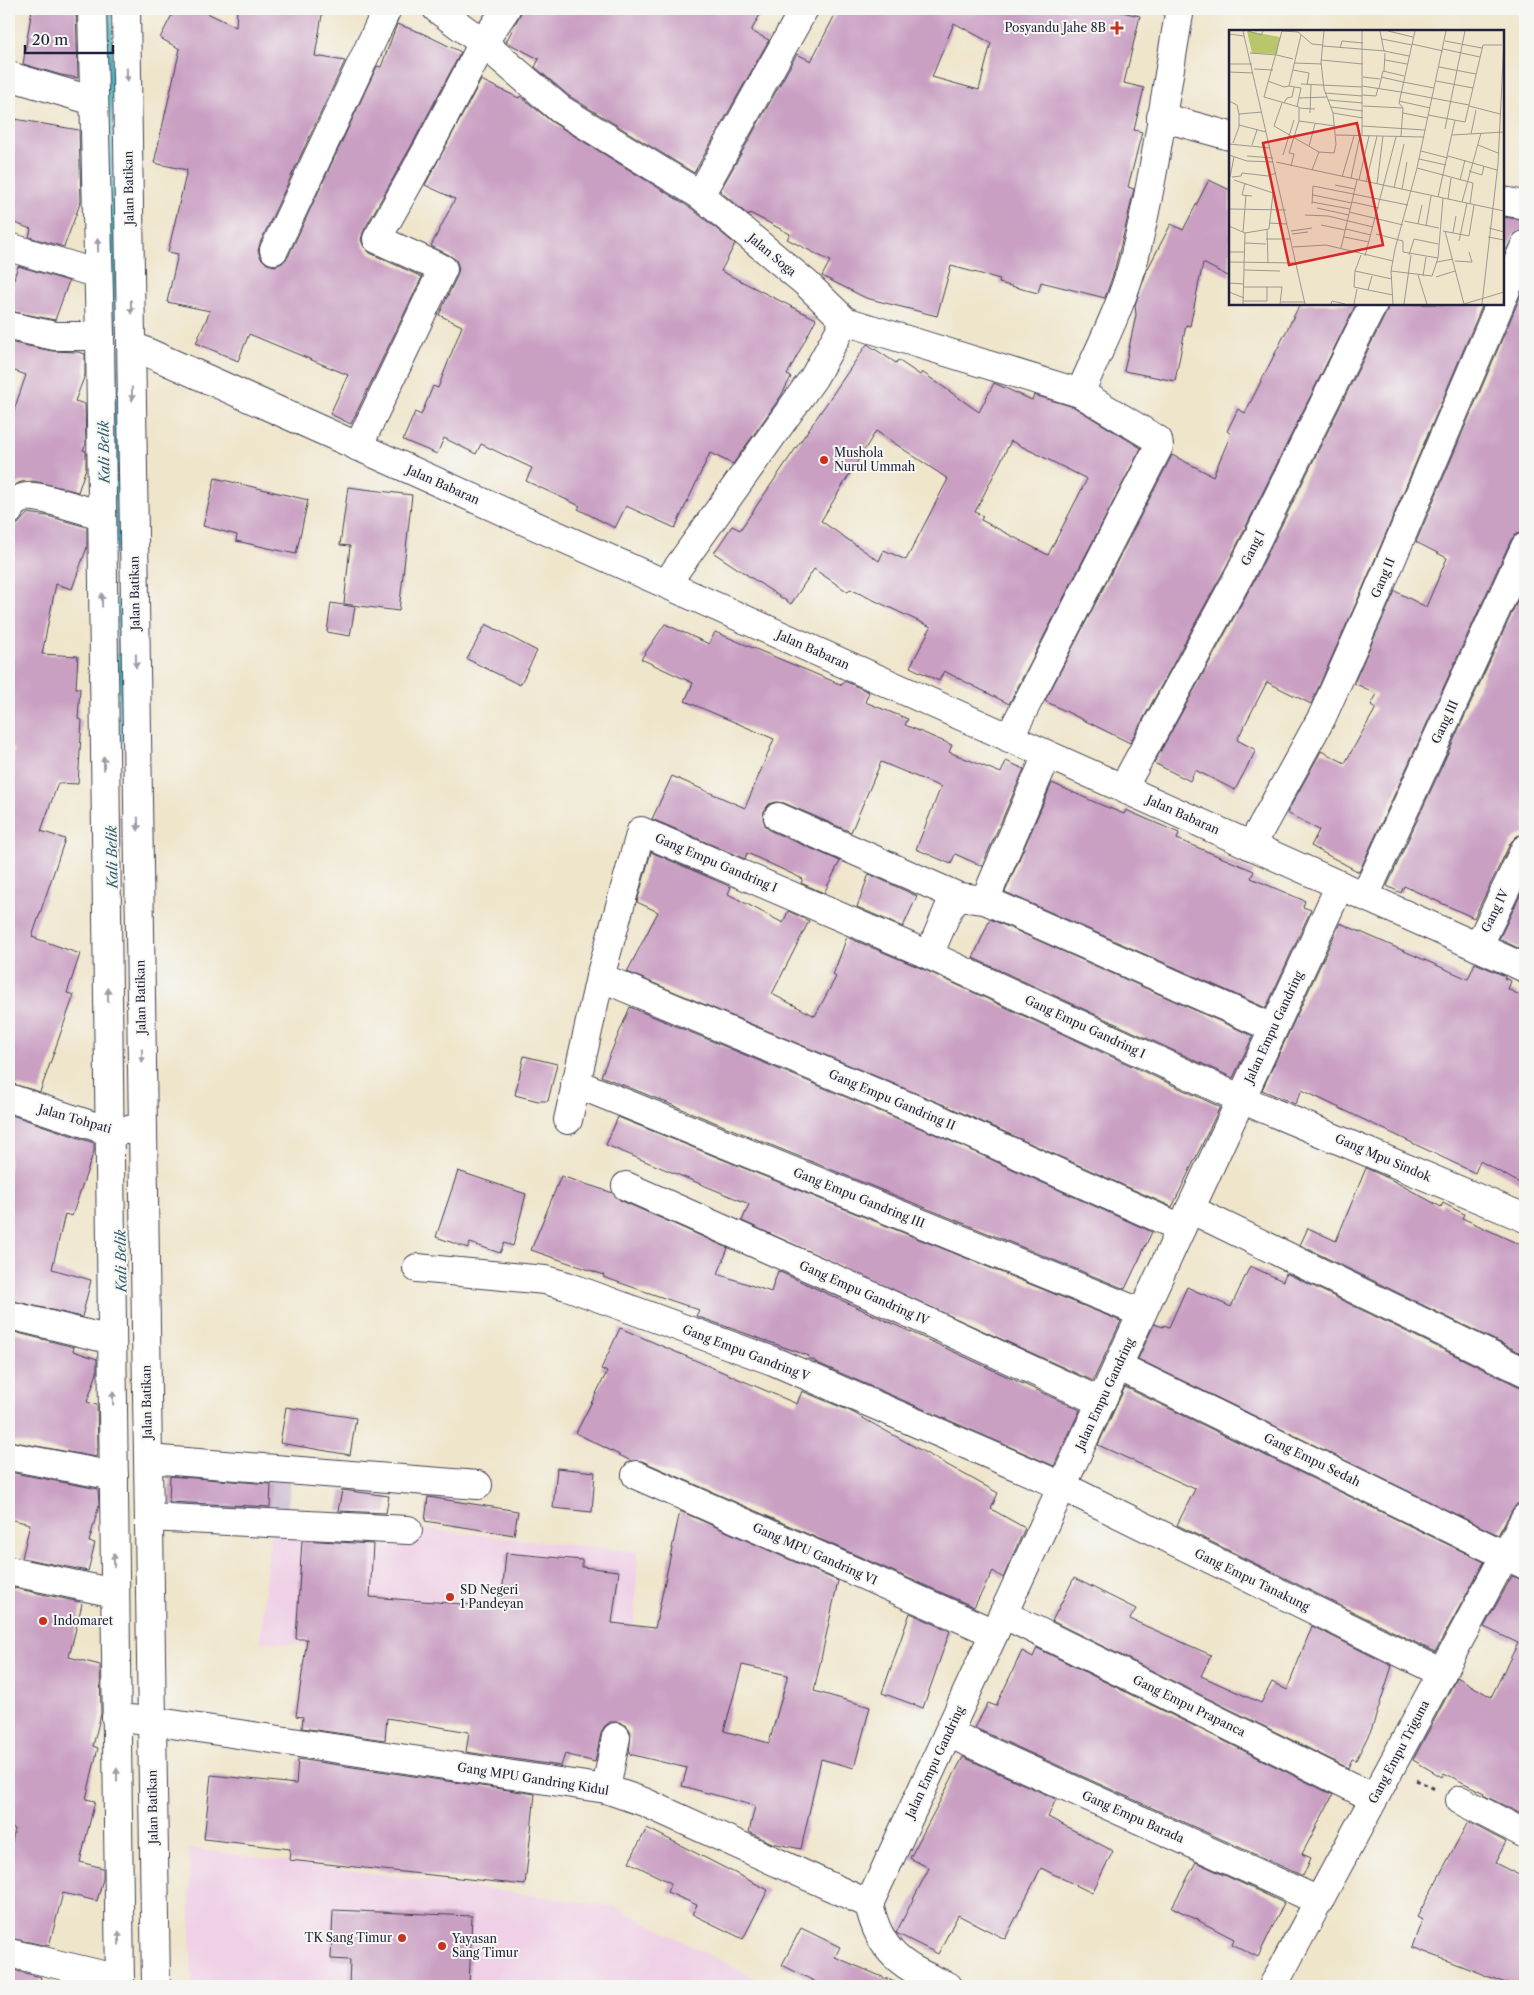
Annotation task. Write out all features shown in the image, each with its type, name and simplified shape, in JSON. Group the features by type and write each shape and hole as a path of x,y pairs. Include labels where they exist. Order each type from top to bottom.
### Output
{"street":[{"name":"Jalan Batikan","path":"92,9 98,274 115,341 101,515 126,1130 148,1459 156,1986"},
{"name":"Jalan Batikan","path":"120,1983 112,1340 126,1130 115,341 126,9"},
{"path":"274,250 387,9"},
{"name":"Jalan Soga","path":"437,9 483,43 560,109 700,195 807,284 845,321"},
{"path":"358,447 443,269 378,239 483,43 506,9"},
{"path":"700,195 804,9"},
{"path":"1080,393 1121,299 1134,260 1151,179 1180,9"},
{"path":"9,76 94,101"},
{"path":"1161,118 1229,136"},
{"path":"1504,201 1525,206"},
{"path":"1504,295 1525,245"},
{"path":"9,247 98,274"},
{"name":"Gang I","path":"1123,788 1241,572 1373,305"},
{"name":"Gang II","path":"1252,846 1322,717 1376,596 1430,463 1500,305"},
{"path":"666,584 814,377 845,321 1080,393 1158,440 1159,446 1010,738"},
{"path":"9,326 55,336 115,341"},
{"name":"Jalan Babaran","path":"115,341 358,447 1525,968"},
{"path":"9,511 10,506 20,499 35,497 101,515"},
{"name":"Gang III","path":"1365,896 1525,547"},
{"path":"929,956 949,908 972,898 1047,754"},
{"path":"778,817 972,898 1273,1028"},
{"name":"Gang Empu Gandring I","path":"600,977 641,831 929,956 1241,1099"},
{"name":"Gang IV","path":"1478,947 1525,849"},
{"name":"Jalan Empu Gandring","path":"869,1904 1340,885"},
{"path":"568,1120 600,977"},
{"name":"Gang Empu Gandring II","path":"600,977 943,1121 1186,1219 1525,1372"},
{"name":"Gang Empu Gandring III","path":"575,1083 1142,1313"},
{"name":"Jalan Tohpati","path":"9,1098 126,1130"},
{"name":"Gang Mpu Sindok","path":"1241,1099 1525,1218"},
{"name":"Gang Empu Gandring IV","path":"626,1186 842,1282 1101,1402"},
{"name":"Gang Empu Gandring V","path":"417,1268 545,1280 567,1286 773,1361 1062,1486"},
{"path":"9,1315 112,1340"},
{"name":"Gang Empu Sedah","path":"1118,1366 1515,1560"},
{"path":"9,1456 114,1476"},
{"path":"148,1459 478,1485"},
{"name":"Gang MPU Gandring VI","path":"636,1475 998,1624"},
{"name":"Gang Empu Tanakung","path":"1062,1486 1442,1673"},
{"path":"149,1517 408,1530"},
{"name":"Gang Empu Triguna","path":"1273,1986 1442,1673 1515,1560 1525,1518"},
{"path":"9,1572 115,1593"},
{"name":"Gang Empu Prapanca","path":"998,1624 1374,1798"},
{"name":"Gang MPU Gandring Kidul","path":"116,1718 152,1721 606,1789 644,1802 869,1904"},
{"name":"Gang Empu Barada","path":"948,1733 1319,1901"},
{"path":"606,1789 616,1737"},
{"path":"1460,1800 1525,1834"},
{"path":"869,1904 873,1922 882,1941 893,1954 919,1973 948,1986"},
{"path":"9,1953 120,1983"}],"path":[{"path":"1390,1768 1460,1800"}],"shaded area":[{"path":"179,1476 291,1478 286,1524 166,1505"},
{"name":"SD Negeri 1 Pandeyan","path":"272,1513 638,1552 632,1675 260,1641"},
{"name":"Yayasan Sang Timur","path":"189,1848 616,1907 770,1986 192,1986"}],"building":[{"path":"32,9 76,9 78,78 23,64"},
{"path":"175,9 199,9 236,27 237,9 323,9 315,56 345,61 260,243 258,251 261,258 267,264 275,266 282,263 288,257 377,66 381,67 397,24 422,33 461,52 363,232 361,240 364,247 370,253 422,277 351,424 330,414 348,375 249,334 238,361 196,343 210,311 167,302 178,254 168,252 187,170 154,163 180,49 160,38"},
{"path":"523,9 763,9 751,31 769,40 694,173 569,96 535,67 539,59 506,42"},
{"path":"838,9 1108,9 1140,16 1124,83 1144,88 1134,130 1142,132 1128,187 1134,189 1126,225 1105,298 1041,282 1038,293 999,283 1000,279 951,266 937,316 866,298 822,276 830,261 787,239 790,234 750,213 749,216 720,191 797,54 811,61","holes":["954,23 991,43 979,90 932,77"]},
{"path":"481,80 519,98 520,96 552,122 691,208 735,244 721,271 816,319 787,375 791,377 781,396 733,464 710,453 675,528 626,506 615,528 578,509 580,506 526,481 532,468 481,444 476,454 444,438 437,454 403,440 415,412 421,415 433,386 438,388 462,326 439,315 457,276 459,268 456,260 431,246 455,199 425,185"},
{"path":"9,118 79,130 81,201 64,247 29,237 31,229 9,221"},
{"path":"1209,180 1229,190 1229,276 1203,263 1190,326 1186,325 1175,381 1124,371 1136,315 1135,305 1147,270 1171,224 1183,230"},
{"path":"1504,217 1525,220 1525,230 1515,233 1504,255"},
{"path":"18,266 69,281 55,320 9,311 9,294"},
{"path":"1525,285 1525,532 1516,534 1511,540 1359,872 1311,846 1319,830 1287,813 1321,751 1345,763 1376,708 1371,705 1377,694 1354,683 1395,591 1426,607 1447,558 1416,542"},
{"path":"1299,305 1356,305 1227,565 1130,743 1045,701 1172,455 1213,476 1231,434 1227,431 1238,409 1245,413"},
{"path":"1388,305 1483,305 1362,590 1311,704 1267,682 1237,740 1256,750 1235,790 1195,770 1190,781 1154,763 1255,579 1387,311"},
{"path":"9,342 52,351 85,354 85,375 75,401 85,404 86,444 83,450 86,451 86,468 78,492 34,481 21,482 9,488 9,425 26,375 9,369"},
{"path":"867,344 896,363 898,360 920,375 922,372 979,412 994,383 1032,400 1034,395 1074,407 1141,448 1009,704 944,671 939,681 910,667 931,627 850,589 848,592 814,569 791,604 714,553 732,526 740,530","holes":["876,431 948,479 906,560 884,550 879,561 821,521","1011,441 1087,479 1048,555 981,520 983,516 975,512"]},
{"path":"215,478 308,500 296,554 236,541 237,535 203,526"},
{"path":"348,487 412,495 399,611 344,604 350,546 340,545"},
{"path":"28,513 48,516 87,527 87,547 72,589 56,584 42,654 78,656 76,688 80,688 78,719 82,720 78,784 58,783 41,831 65,839 32,937 80,954 67,993 74,995 40,1092 9,1083 9,820 14,748 9,747 9,526 18,524"},
{"path":"1525,584 1525,834 1517,836 1511,842 1474,918 1404,886 1401,893 1387,886"},
{"path":"331,603 355,607 350,636 327,632"},
{"path":"486,624 537,651 520,685 467,659"},
{"path":"665,624 709,644 715,632 842,685 844,681 869,692 865,702 908,719 905,725 952,745 949,752 1001,773 1006,761 1024,769 982,866 955,854 951,864 916,849 941,787 881,762 851,832 784,803 776,802 769,804 764,811 763,819 766,827 771,831 840,861 824,893 801,883 803,879 747,853 745,859 652,819 672,776 745,808 774,739 685,701 693,683 641,659"},
{"path":"1052,783 1124,814 1126,810 1179,833 1177,839 1254,871 1251,878 1305,901 1303,907 1311,910 1266,1008 1005,892"},
{"path":"651,852 731,887 728,894 783,923 788,911 809,921 772,994 815,1016 836,977 833,975 847,937 923,969 1220,1107 1172,1207 949,1107 627,972 658,912 637,902"},
{"path":"869,874 917,896 903,927 857,907"},
{"path":"1525,885 1525,939 1520,949 1499,939"},
{"path":"990,919 1253,1036 1233,1078 973,958"},
{"path":"1340,923 1468,979 1475,963 1505,976 1504,978 1511,981 1508,989 1525,998 1525,1186 1480,1161 1475,1173 1302,1090 1295,1104 1262,1090"},
{"path":"630,1007 937,1135 1152,1232 1125,1289 601,1076"},
{"path":"524,1056 557,1064 548,1101 538,1101 515,1095"},
{"path":"9,1114 94,1143 94,1151 72,1216 65,1214 52,1269 91,1280 82,1317 9,1300"},
{"path":"618,1117 1121,1321 1093,1381 742,1221 749,1204 606,1145"},
{"path":"1366,1168 1441,1207 1443,1203 1464,1214 1462,1218 1525,1247 1525,1355 1300,1245 1308,1228 1336,1241"},
{"path":"458,1171 526,1194 513,1246 504,1243 500,1253 470,1243 468,1248 436,1237"},
{"path":"561,1176 613,1193 620,1200 728,1248 718,1274 771,1292 778,1271 1080,1410 1054,1466 815,1362 808,1358 809,1356 696,1316 699,1310 531,1250"},
{"path":"1250,1266 1283,1281 1286,1273 1518,1386 1525,1387 1525,1502 1517,1504 1512,1510 1498,1535 1138,1359 1154,1324 1169,1327 1187,1287 1231,1307"},
{"path":"620,1328 797,1404 802,1391 850,1411 998,1493 991,1509 1025,1528 1003,1578 993,1571 974,1607 642,1461 631,1461 576,1433 607,1372 601,1369"},
{"path":"14,1332 74,1347 73,1351 97,1359 97,1373 87,1402 97,1405 98,1448 96,1457 9,1441 9,1347"},
{"path":"1125,1387 1484,1562 1435,1652 1177,1525 1195,1489 1098,1445"},
{"path":"286,1407 356,1418 350,1455 280,1443"},
{"path":"557,1468 595,1472 592,1512 553,1508"},
{"path":"9,1472 98,1489 99,1505 89,1542 95,1543 88,1571 22,1558 30,1524 9,1519"},
{"path":"170,1476 271,1484 270,1507 169,1502"},
{"path":"342,1490 389,1496 386,1513 338,1511"},
{"path":"428,1497 518,1511 514,1535 425,1521"},
{"path":"680,1511 838,1581 814,1691 870,1707 854,1768 821,1759 801,1849 772,1843 749,1832 755,1806 682,1786 687,1768 629,1754 631,1732 627,1726 619,1722 610,1722 604,1727 595,1762 565,1754 561,1766 466,1752 469,1732 387,1718 385,1740 302,1728 303,1717 296,1716 307,1639 296,1639 302,1540 373,1544 370,1597 501,1607 506,1553 582,1560 582,1567 619,1571 612,1623 655,1628","holes":["742,1665 788,1675 769,1743 724,1731"]},
{"path":"1512,1576 1525,1580 1525,1806 1521,1814 1444,1773 1442,1777 1413,1760 1457,1677 1491,1697 1518,1643 1484,1627"},
{"path":"1074,1578 1136,1609 1130,1619 1211,1655 1201,1676 1261,1703 1272,1682 1287,1690 1312,1626 1392,1666 1372,1728 1356,1760 1352,1759 1348,1768 1052,1621"},
{"path":"9,1587 80,1602 82,1604 69,1657 100,1665 101,1714 93,1746 98,1748 86,1799 95,1801 80,1862 103,1868 103,1879 97,1901 63,1893 49,1946 9,1938 9,1854 15,1829 9,1828"},
{"path":"910,1613 950,1631 923,1708 882,1693"},
{"path":"1037,1648 1333,1795 1302,1854 1311,1858 1303,1876 975,1728 988,1703 996,1706 1022,1651 1033,1657"},
{"path":"963,1757 1056,1799 1048,1817 1113,1851 1092,1893 1041,1868 1005,1939 958,1915 938,1954 896,1933 929,1868 910,1858"},
{"path":"298,1759 535,1794 525,1885 289,1860 290,1849 204,1839 211,1775 296,1784"},
{"path":"1468,1822 1506,1842 1495,1863 1525,1878 1525,1986 1513,1986 1412,1947 1422,1920 1417,1917"},
{"path":"647,1828 768,1890 743,1939 692,1914 697,1905 667,1892 671,1883 629,1862"},
{"path":"1196,1862 1284,1903 1258,1957 1232,1944 1234,1939 1172,1907"},
{"name":"TK Sang Timur","path":"333,1910 472,1916 469,1986 349,1986 350,1960 331,1959"},
{"path":"801,1928 840,1947 835,1957 904,1986 824,1986 782,1965"},
{"path":"9,1969 41,1977 39,1986 9,1986"}],"waterway":[{"name":"Kali Belik","path":"108,9 123,738"}],"place":[{"name":"Posyandu Jahe 8B","path":"1117,28"},
{"name":"Mushola Nurul Ummah","path":"824,460"},
{"name":"SD Negeri 1 Pandeyan","path":"450,1597"},
{"name":"Indomaret","path":"43,1621"},
{"name":"TK Sang Timur","path":"402,1938"},
{"name":"Yayasan Sang Timur","path":"442,1946"}]}
